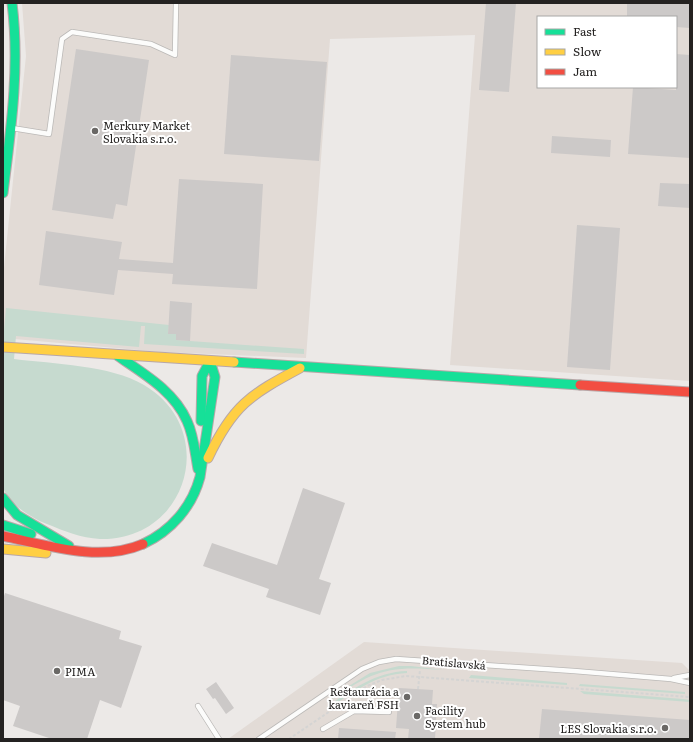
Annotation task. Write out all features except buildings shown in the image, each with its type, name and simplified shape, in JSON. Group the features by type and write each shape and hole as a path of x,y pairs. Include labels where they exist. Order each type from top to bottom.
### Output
{"main road":[{"path":"3,193 5,159 10,128 16,65 15,26 12,3"},
{"path":"3,347 300,368 690,392"},
{"path":"118,356 157,383 175,401 188,425 200,477"},
{"path":"3,549 43,553 78,551 109,553 121,552 144,545 170,527 186,508 198,487 200,477 202,376 210,361"},
{"path":"200,477 218,435 236,407 262,388 300,368"},
{"path":"3,498 17,515 78,551"},
{"path":"3,525 78,551"},
{"path":"3,536 78,551"}],"lane":[{"path":"10,128 49,134 62,39 72,32 151,44 175,55 176,3"},
{"name":"Bratislavská","path":"259,739 362,669 379,662 396,659 671,679"},
{"path":"671,679 690,675"},
{"path":"671,679 690,682"},
{"path":"198,706 219,739"},
{"path":"323,729 354,711 389,712"}],"path":[{"path":"418,689 420,670"},
{"path":"289,739 367,686 391,678 406,676 690,697"}],"shaded area":[{"path":"22,3 690,3 690,381 450,365 475,35 330,39 306,358 161,352 3,338 3,277 26,56"},
{"path":"364,642 682,663 690,671 690,739 228,739"}],"green space":[{"path":"6,308 169,325 168,334 176,334 176,340 304,349 304,354 144,344 145,326 141,326 139,347 16,336 14,359 81,366 115,373 130,378 144,385 168,405 182,428 187,454 184,480 173,503 155,522 130,535 100,539 79,536 41,522 21,510 5,493 3,487 3,358"},
{"path":"399,666 444,670 407,669 380,673 368,677 325,704 349,686 370,673"},
{"path":"407,671 407,673 396,674 375,680 356,690 329,708 327,707 355,688 375,678 396,672"},
{"path":"471,675 567,683 567,685 469,678"},
{"path":"580,684 685,692 685,694 579,686"},
{"path":"580,691 683,699 690,700 690,702 584,694"}],"traffic: fast":[{"path":"3,193 14,98 15,51 12,3"},
{"path":"118,356 157,384 181,410 191,433 198,469"},
{"path":"201,421 202,376 210,361"},
{"path":"143,544 163,532 179,517 192,498 196,488 200,477 215,377 210,361"},
{"path":"234,362 580,385"},
{"path":"3,498 17,515 69,546"},
{"path":"3,525 31,534"}],"traffic: slow":[{"path":"3,347 234,362"},
{"path":"208,458 226,425 245,403 268,386 300,368"},
{"path":"3,549 46,553"}],"traffic: jam":[{"path":"580,385 690,392"},
{"path":"3,536 55,547 91,552 109,552 143,544"}],"place":[{"name":"Merkury Market Slovakia s.r.o.","path":"95,131"},
{"name":"PIMA","path":"57,671"},
{"name":"Reštaurácia a kaviareň FSH","path":"407,697"},
{"name":"Facility System hub","path":"417,716"},
{"name":"LES Slovakia s.r.o.","path":"665,728"}]}
